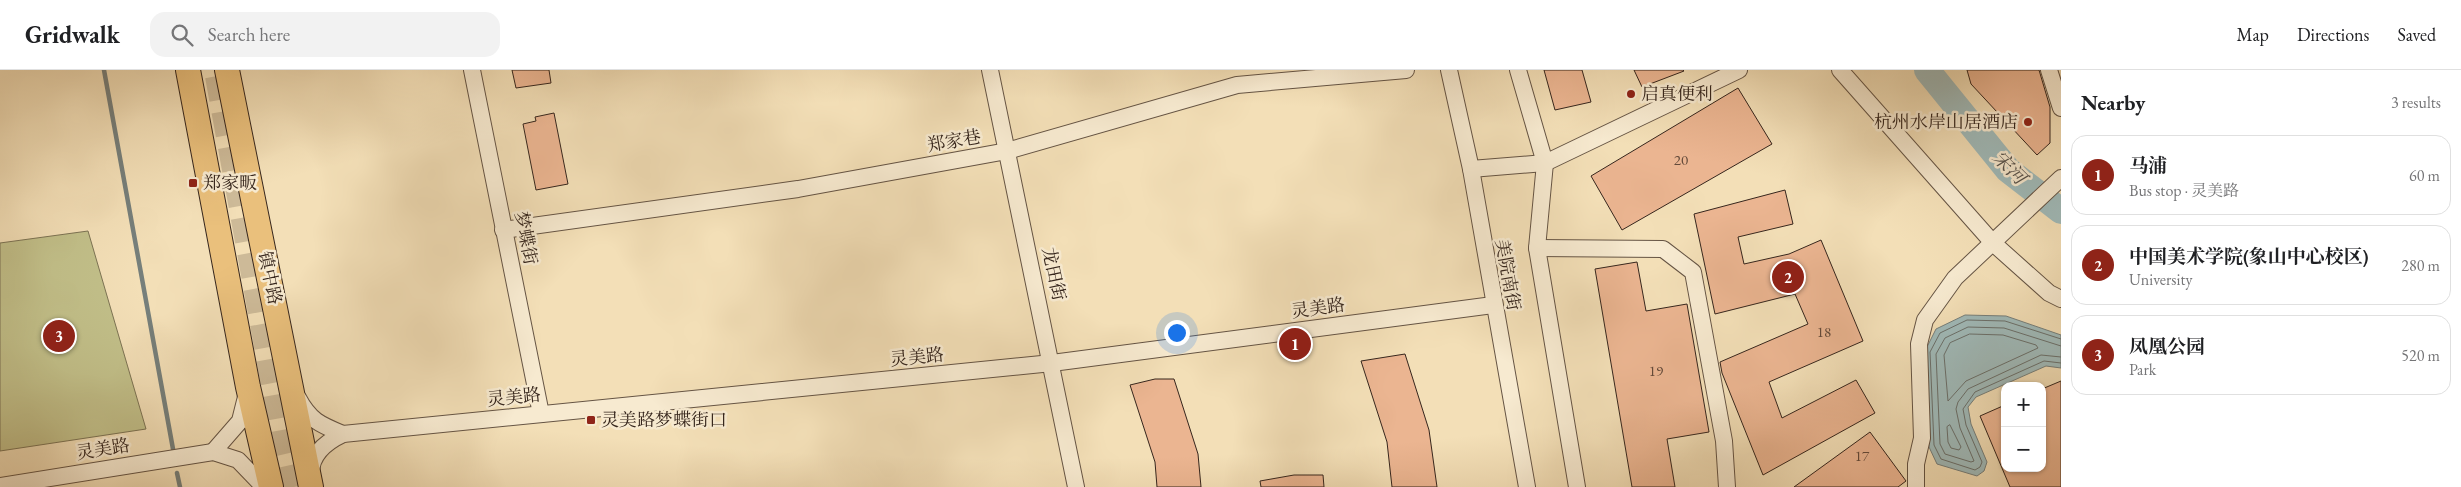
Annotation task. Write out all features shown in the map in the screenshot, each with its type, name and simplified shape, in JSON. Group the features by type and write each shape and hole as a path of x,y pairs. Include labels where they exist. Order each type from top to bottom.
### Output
{"highway":[{"path":"188,70 248,387 272,487"},
{"name":"镇中路","path":"227,70 311,487"}],"street":[{"name":"梦蝶街","path":"472,70 541,414"},
{"name":"龙田街","path":"990,70 1052,363 1076,487"},
{"name":"郑家巷","path":"503,230 798,189 1007,151 1237,85 1406,70"},
{"name":"美院南街","path":"1450,70 1471,170 1526,487"},
{"path":"1518,70 1545,163 1537,248 1577,487"},
{"path":"1471,170 1545,163 1739,70"},
{"path":"1840,70 1993,243 2049,293 2061,299"},
{"path":"2049,70 2061,108"},
{"path":"1916,487 1916,464 1922,438 1919,344 1925,320 1955,278 2061,178"},
{"path":"1537,248 1663,249 1694,272 1724,441 1727,487"},
{"name":"灵美路","path":"311,487 311,465 320,449 343,434 1052,363 1493,305"},
{"path":"213,452 240,421 248,387"},
{"name":"灵美路","path":"292,387 306,414 320,424 343,434"},
{"name":"灵美路","path":"0,486 213,452 238,460 264,487"}],"shaded area":[{"path":"88,231 146,429 0,451 0,243"}],"water":[{"path":"1965,315 2006,316 2061,335 2061,368 2046,366 2010,382 2001,382 2001,386 1976,397 1968,407 1971,424 1987,462 1984,471 1977,476 1937,464 1929,447 1925,351 1936,329"}],"building":[{"path":"512,70 549,70 551,83 516,88"},
{"path":"1544,70 1582,70 1591,102 1555,110"},
{"path":"1634,70 1683,70 1684,71 1642,87"},
{"name":"杭州水岸山居酒店","path":"1967,70 2039,70 2050,107 2050,143 2037,155 1971,84"},
{"path":"1738,88 1772,144 1622,230 1591,176"},
{"path":"554,113 568,184 536,190 523,124 536,121 535,117"},
{"path":"1785,190 1793,224 1738,237 1744,264 1789,254 1821,240 1863,341 1769,382 1782,418 1856,380 1875,413 1763,475 1722,373 1720,362 1808,324 1795,294 1715,314 1694,214"},
{"path":"1637,262 1646,311 1687,304 1709,432 1667,439 1675,487 1632,487 1595,269"},
{"path":"1405,354 1429,430 1437,487 1392,487 1387,442 1361,361"},
{"path":"1155,379 1174,379 1198,454 1201,487 1157,487 1155,462 1130,385"},
{"path":"2061,381 2061,487 2010,487 2004,472 2046,472 2046,387"},
{"path":"2001,407 2001,466 1980,416"},
{"path":"1870,432 1906,481 1898,487 1794,487"},
{"path":"1294,475 1323,475 1324,487 1261,487 1260,481"}],"waterway":[{"path":"104,70 173,449"},
{"name":"宋河","path":"1927,70 2008,170 2061,211"},
{"path":"177,473 180,487"}],"tunnel":[{"path":"217,76 283,440 294,487"}],"place":[{"name":"启真便利","path":"1631,94"},
{"name":"杭州水岸山居酒店","path":"2028,122"},
{"name":"郑家畈","path":"193,183"},
{"name":"中国美术学院(象山中心校区)","path":"1788,277"},
{"name":"凤凰公园","path":"59,336"},
{"name":"马浦","path":"1295,344"},
{"name":"灵美路梦蝶街口","path":"591,420"}]}
